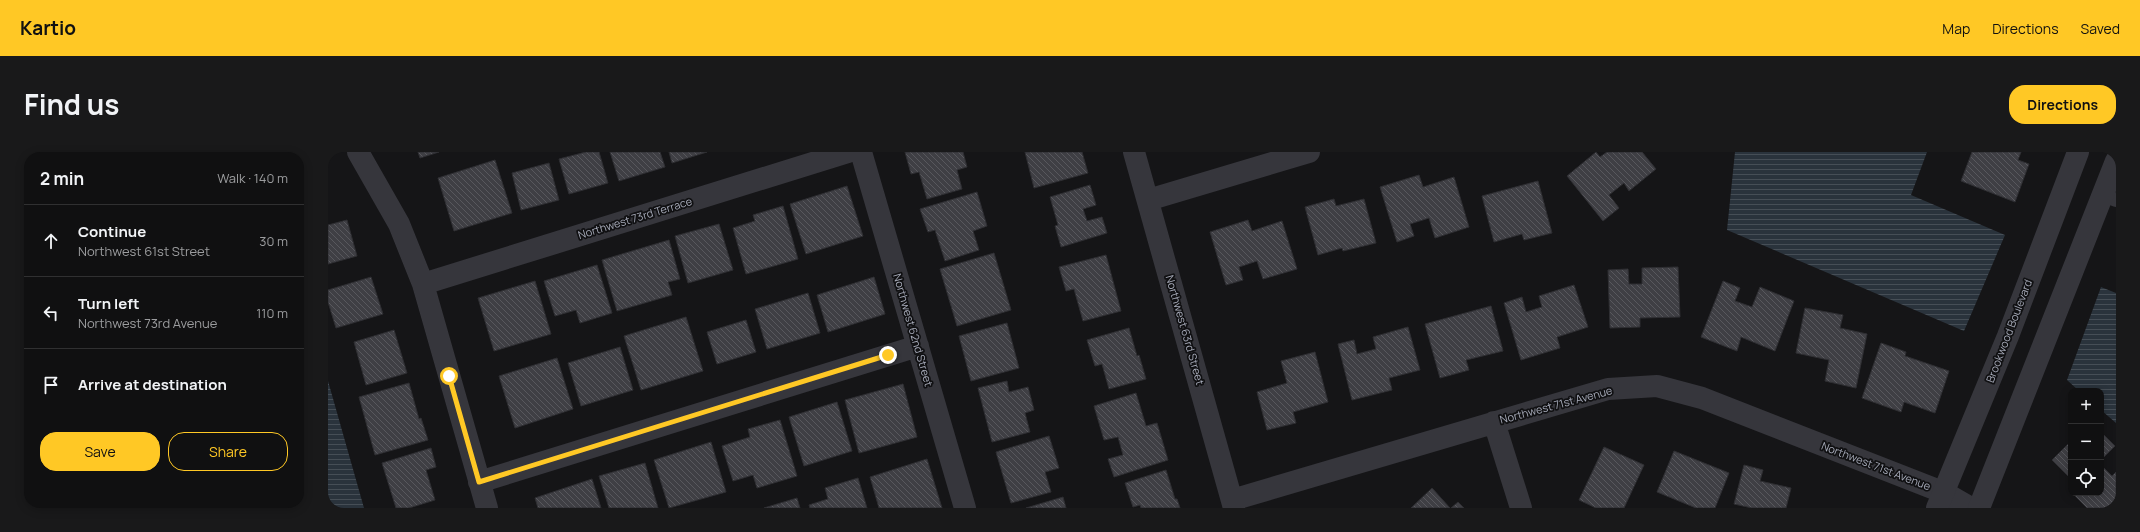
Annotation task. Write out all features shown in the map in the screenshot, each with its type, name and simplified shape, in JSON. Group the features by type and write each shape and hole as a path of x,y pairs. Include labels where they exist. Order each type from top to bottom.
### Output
{"street":[{"path":"358,152 399,224 422,284 487,508"},
{"name":"Northwest 73rd Terrace","path":"422,284 848,152"},
{"name":"Northwest 62nd Street","path":"861,152 965,508"},
{"name":"Northwest 63rd Street","path":"1134,152 1233,504"},
{"path":"1148,200 1309,152"},
{"name":"Brookwood Boulevard","path":"1941,500 2005,343 2078,152"},
{"path":"1979,508 2109,197 2116,161"},
{"path":"479,482 918,346"},
{"name":"Northwest 71st Avenue","path":"1233,504 1494,422 1608,390 1657,386 1702,398 1941,500 1971,508"},
{"path":"1494,422 1521,508"}],"shaded area":[{"path":"1735,152 1927,152 1911,195 2005,235 1964,331 1727,230"},
{"path":"2101,287 2116,293 2116,423 2104,413 2104,388 2076,388 2067,380"},
{"path":"328,381 364,508 328,508"}],"building":[{"path":"418,152 439,152 420,158"},
{"path":"586,152 599,152 608,183 569,194 559,159"},
{"path":"610,152 660,152 665,167 619,181"},
{"path":"669,152 707,152 672,163"},
{"path":"905,152 963,152 967,167 957,170 962,189 927,199 919,172 911,174"},
{"path":"1025,152 1082,152 1088,173 1034,188"},
{"path":"1596,152 1600,157 1607,152 1642,152 1656,169 1629,191 1624,183 1609,195 1619,208 1603,221 1567,176"},
{"path":"1972,152 2021,152 2018,160 2029,164 2015,202 1961,181"},
{"path":"495,160 512,213 454,231 438,178"},
{"path":"549,163 559,200 521,210 512,173"},
{"path":"1419,175 1423,187 1454,177 1469,227 1435,238 1429,218 1410,224 1414,236 1397,242 1380,187"},
{"path":"1538,181 1552,233 1524,240 1522,234 1494,242 1482,196"},
{"path":"1090,185 1096,205 1083,209 1087,221 1102,217 1107,233 1061,247 1055,226 1058,225 1050,197"},
{"path":"847,186 863,236 806,254 790,204"},
{"path":"977,192 987,226 973,231 979,250 945,261 935,230 928,232 920,209"},
{"path":"1334,199 1336,206 1364,199 1376,243 1343,251 1342,248 1318,255 1305,207"},
{"path":"783,206 798,259 746,274 733,228 755,221 753,215"},
{"path":"347,220 357,256 328,264 328,225"},
{"path":"1248,220 1252,231 1282,221 1297,269 1263,279 1257,261 1239,267 1243,280 1226,285 1210,232"},
{"path":"719,224 733,270 688,283 675,236"},
{"path":"669,240 680,279 668,282 672,295 617,311 602,260"},
{"path":"994,253 1011,310 957,326 940,269"},
{"path":"1106,255 1121,311 1083,321 1074,289 1066,291 1059,267"},
{"path":"597,265 612,313 580,323 576,310 555,316 544,281"},
{"path":"1678,267 1680,317 1640,318 1640,327 1610,328 1608,270 1628,269 1629,284 1642,284 1642,268"},
{"path":"371,277 383,314 336,328 328,302 328,290"},
{"path":"874,277 885,314 828,332 817,295"},
{"path":"535,281 551,334 494,351 478,298"},
{"path":"1723,281 1740,288 1735,301 1752,307 1760,287 1794,301 1775,351 1741,337 1737,351 1701,337"},
{"path":"1574,285 1588,327 1557,337 1560,348 1521,360 1504,303 1522,297 1526,312 1542,307 1539,296"},
{"path":"808,293 820,333 767,349 755,309"},
{"path":"1491,306 1503,351 1466,360 1469,370 1440,378 1425,324"},
{"path":"1805,308 1843,315 1840,328 1867,334 1856,388 1825,381 1829,360 1796,353"},
{"path":"686,317 703,371 641,390 624,336"},
{"path":"746,320 756,352 717,364 707,332"},
{"path":"1007,323 1019,368 971,381 959,336"},
{"path":"1408,327 1420,370 1389,378 1392,390 1352,400 1338,344 1354,340 1357,354 1376,349 1373,337"},
{"path":"1129,328 1137,356 1139,355 1146,379 1109,389 1102,364 1095,366 1087,340"},
{"path":"394,330 407,373 366,385 354,342"},
{"path":"1881,343 1906,352 1905,356 1949,371 1935,413 1904,402 1901,412 1862,398"},
{"path":"620,347 633,390 581,406 568,363"},
{"path":"1315,352 1328,402 1293,412 1296,423 1267,430 1257,392 1287,383 1281,361"},
{"path":"557,358 573,409 515,428 499,376"},
{"path":"1007,381 1009,392 1028,387 1034,410 1025,413 1030,432 992,442 978,388"},
{"path":"409,383 419,419 421,418 428,440 375,455 359,397"},
{"path":"903,384 917,437 859,453 845,400"},
{"path":"1136,393 1146,426 1157,423 1168,460 1114,477 1108,459 1123,455 1118,437 1104,440 1094,406"},
{"path":"837,402 852,451 804,466 789,417"},
{"path":"780,420 797,476 757,488 753,475 733,481 722,446 750,437 748,429"},
{"path":"2104,435 2115,446 2104,457"},
{"path":"1049,436 1059,468 1045,472 1051,492 1011,503 996,452"},
{"path":"711,442 726,492 669,508 654,460"},
{"path":"2068,444 2068,476 2052,460"},
{"path":"1604,447 1644,465 1624,508 1596,508 1579,500"},
{"path":"431,448 436,467 426,470 435,500 409,508 396,508 382,463"},
{"path":"1674,451 1729,473 1715,508 1696,508 1657,492"},
{"path":"927,459 942,508 879,508 870,477"},
{"path":"645,463 658,508 609,508 599,476"},
{"path":"1744,465 1763,470 1760,481 1791,488 1786,508 1752,508 1734,504"},
{"path":"2104,468 2112,476 2116,472 2116,499 2107,508 2087,508 2075,496 2104,496"},
{"path":"1166,470 1175,499 1177,499 1180,508 1141,508 1140,505 1133,507 1125,483"},
{"path":"858,478 867,508 810,508 809,505 828,499 825,488"},
{"path":"592,479 601,508 538,508 535,498"},
{"path":"1432,488 1450,508 1411,508"},
{"path":"1063,497 1066,508 1026,508"},
{"path":"797,498 800,508 764,508"},
{"path":"1458,502 1464,508 1451,508"}],"route":[{"path":"449,376 479,482 888,355"}]}
